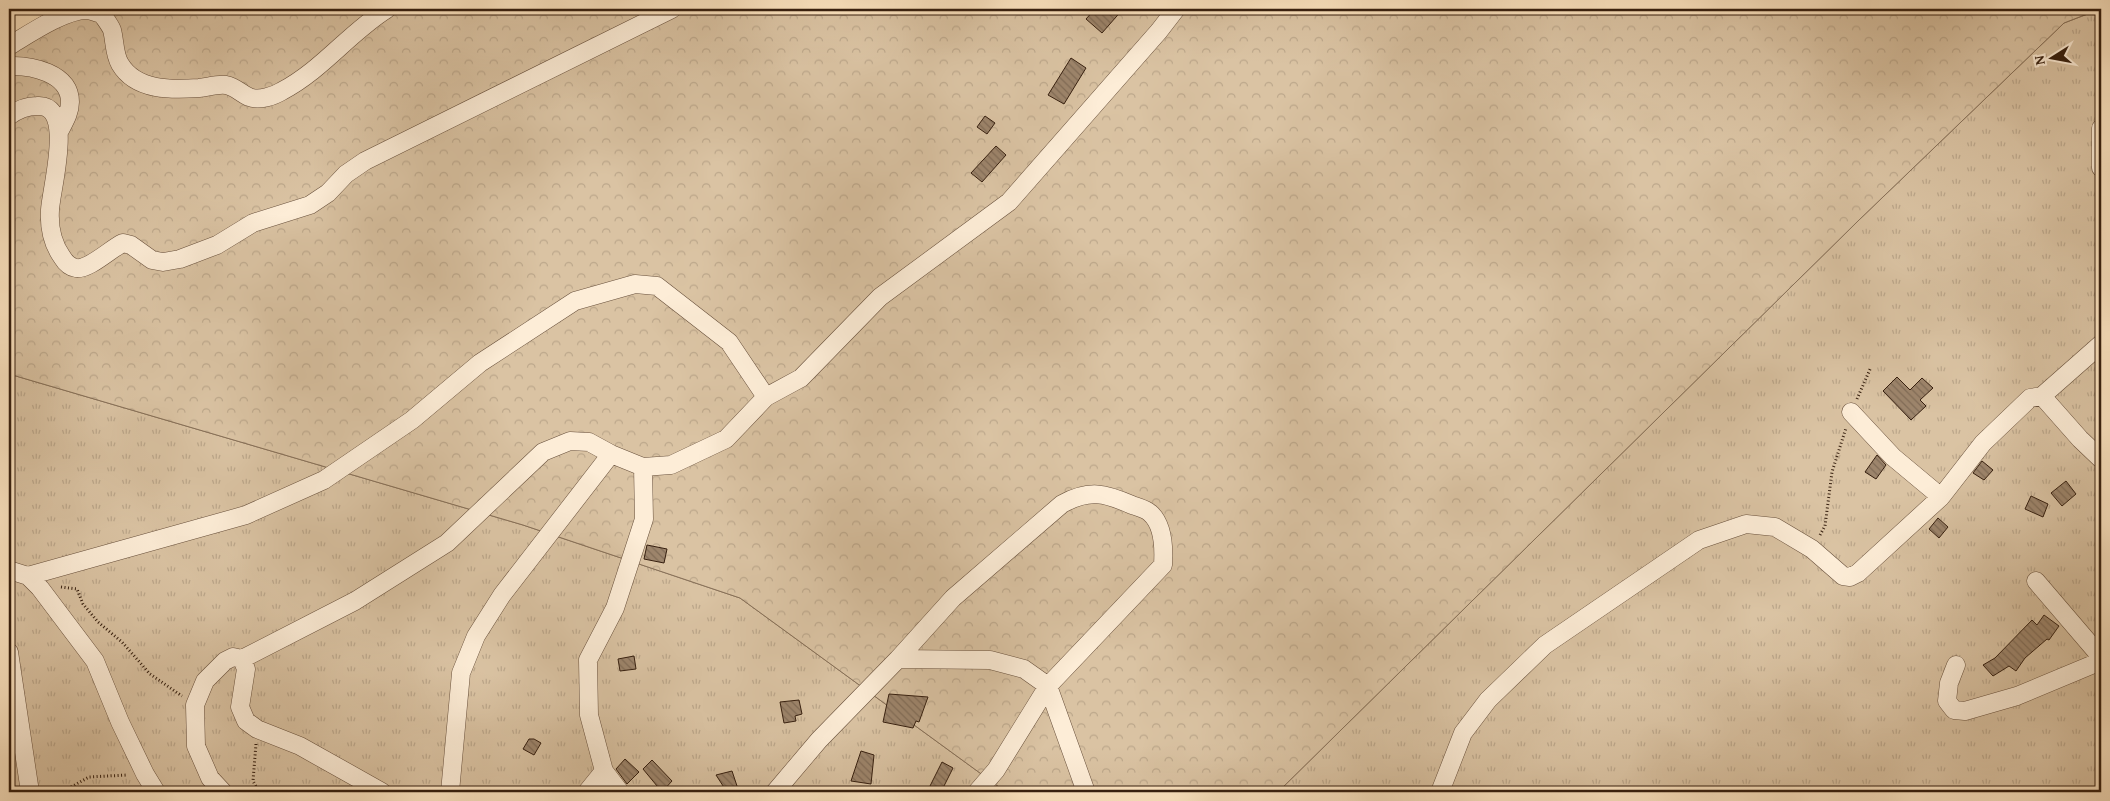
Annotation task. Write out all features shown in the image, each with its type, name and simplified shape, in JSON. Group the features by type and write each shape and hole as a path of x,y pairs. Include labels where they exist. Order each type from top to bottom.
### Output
{"street":[{"path":"9,46 45,25 70,14 86,10 102,14 111,29 120,63 132,76 143,84 161,88 182,89 224,85 238,88 250,97 265,98 282,91 320,65 365,22 387,9"},
{"path":"9,116 29,106 43,105 53,112 59,132 59,154 50,210 50,227 55,244 67,264 76,268 85,267 122,243 131,245 152,260 163,262 180,259 217,245 253,223 310,205 328,193 346,174 365,161 672,9"},
{"path":"223,792 210,778 196,746 195,705 205,681 225,661 233,657 242,658 355,601 447,543 543,452 570,441 589,442 610,454 643,467 671,465 726,439 766,397 801,378 880,297 1009,202 1159,31 1176,9"},
{"path":"9,66 37,68 51,74 61,82 70,101 69,112 59,132"},
{"path":"2101,128 2101,168"},
{"path":"34,582 246,515 324,480 412,420 480,363 575,300 634,284 657,286 729,342 766,397"},
{"path":"1440,792 1462,732 1488,700 1545,646 1699,540 1746,524 1775,527 1812,549 1843,576 1850,577 1858,573 1941,498 1983,443 2030,398 2042,396 2101,344"},
{"path":"2042,396 2080,439 2101,459"},
{"path":"1851,412 1892,457 1941,498"},
{"path":"450,792 461,673 476,636 502,595 610,454"},
{"path":"620,792 604,771 589,716 588,660 615,608 644,519 643,467"},
{"path":"775,792 819,740 898,659 953,598 1062,504 1074,497 1092,493 1114,497 1150,513 1161,534 1164,548 1163,565 1048,686 996,770 977,792"},
{"path":"9,570 34,582 95,661 120,722 145,774 156,792"},
{"path":"1956,665 1949,684 1947,701 1954,710 1965,711 2017,696 2101,659 2036,581"},
{"path":"9,652 30,792"},
{"path":"242,658 246,669 240,707 246,721 257,729 300,746 382,792"},
{"path":"898,659 990,660 1024,669 1048,686 1086,792"},
{"path":"587,792 604,771"}],"path":[{"path":"1812,549 1825,526 1832,472 1851,412 1871,367"},
{"path":"34,582 77,589 83,604 98,622 122,642 150,674 195,705"},
{"path":"257,729 253,781 259,792"},
{"path":"62,792 88,777 145,774"}],"green space":[{"path":"99,9 2100,9 2064,23 1859,220 1278,792 1006,792 740,598 523,525 9,374 9,39"},
{"path":"2101,9 2101,792 1278,792 1859,220 2064,23"},
{"path":"9,374 523,525 740,598 1006,792 9,792"}],"building":[{"path":"1095,9 1123,9 1102,33 1086,19"},
{"path":"1071,58 1086,68 1064,104 1048,95"},
{"path":"985,116 995,123 987,134 977,127"},
{"path":"996,146 1006,155 982,182 971,173"},
{"path":"1897,377 1910,390 1922,378 1933,388 1920,400 1926,406 1911,420 1883,391"},
{"path":"1877,455 1886,465 1876,479 1865,472"},
{"path":"1982,461 1993,470 1984,480 1973,473"},
{"path":"2066,481 2076,494 2062,506 2051,493"},
{"path":"2031,496 2048,504 2043,517 2025,509"},
{"path":"1938,518 1948,527 1939,538 1929,529"},
{"path":"647,545 667,549 664,563 644,559"},
{"path":"2044,615 2059,626 2049,640 2047,639 2025,658 2016,671 2009,666 1993,676 1983,665 1995,658 2032,620 2037,625"},
{"path":"634,656 636,669 620,671 618,659"},
{"path":"889,694 928,697 919,722 916,721 913,728 883,722"},
{"path":"799,700 802,714 795,716 796,721 784,723 780,702"},
{"path":"529,739 534,739 541,743 534,755 523,749"},
{"path":"861,751 874,755 871,784 851,781"},
{"path":"625,759 639,772 627,784 616,769"},
{"path":"652,760 672,781 662,792 643,769"},
{"path":"942,762 953,768 941,792 927,792"},
{"path":"732,771 739,792 727,792 716,775"}]}
